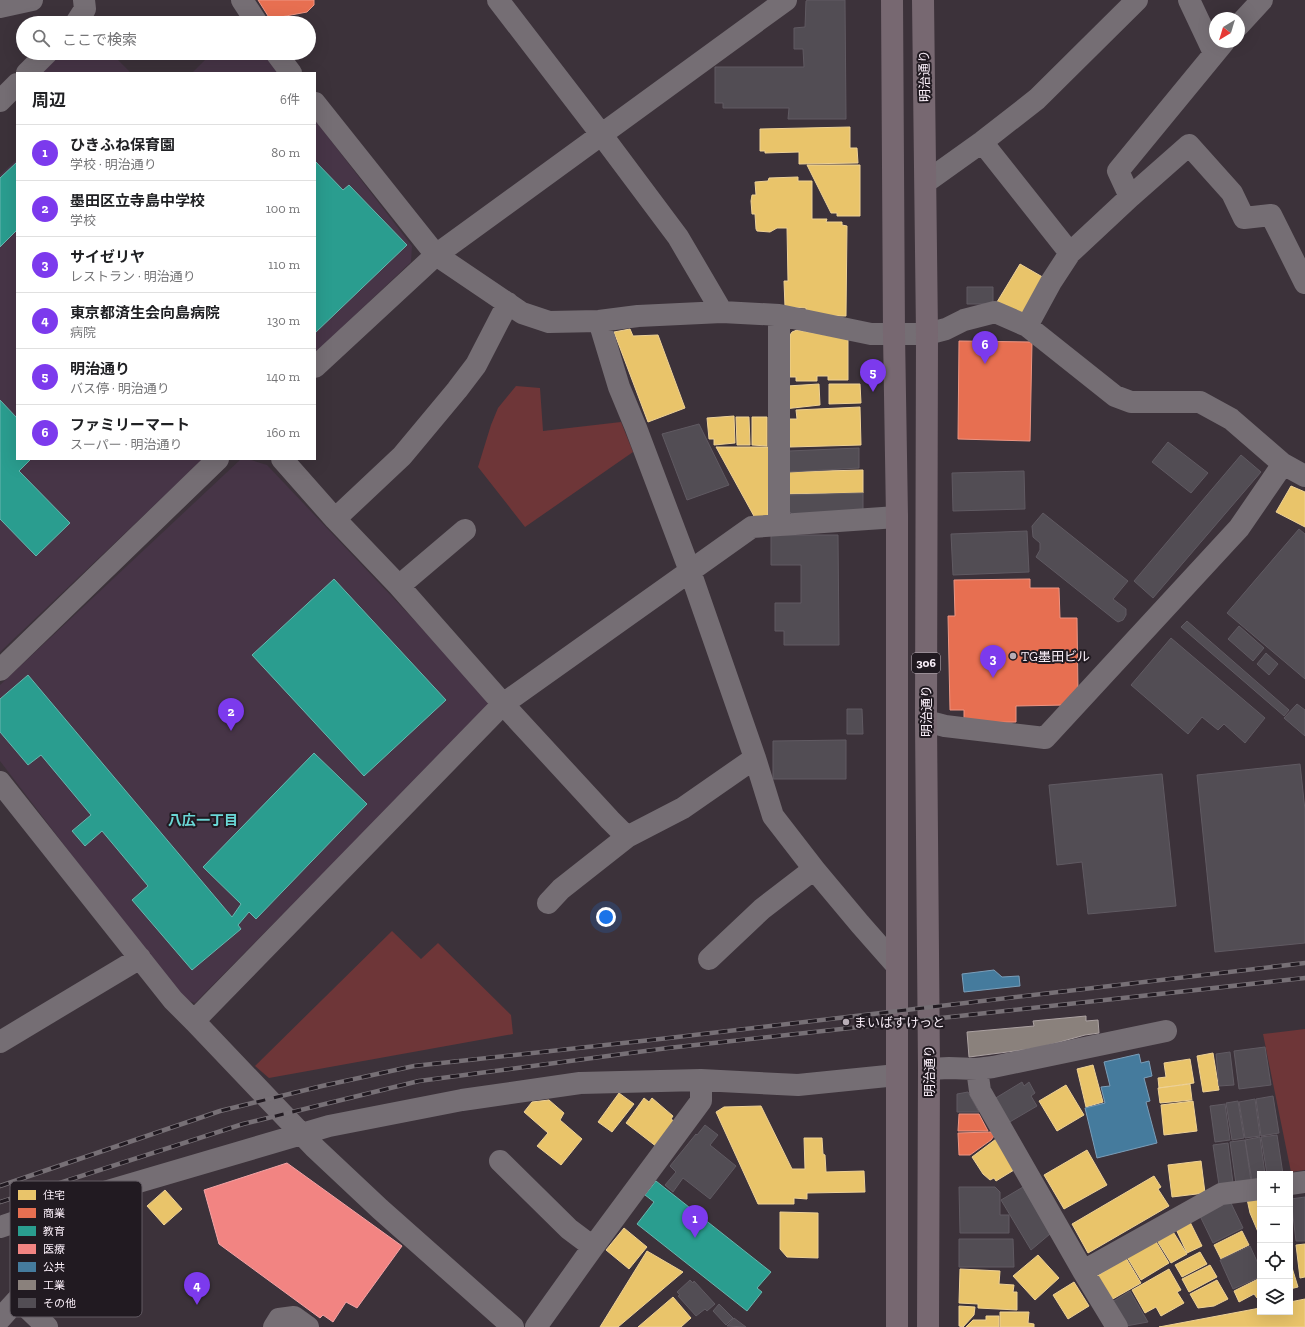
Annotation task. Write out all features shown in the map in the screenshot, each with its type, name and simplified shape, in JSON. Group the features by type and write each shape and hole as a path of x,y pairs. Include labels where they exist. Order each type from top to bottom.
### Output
{"main road":[{"name":"306","path":"892,0 894,334 897,517 897,1327"},
{"name":"明治通り","path":"923,0 927,334 926,721 929,1069 928,1327"}],"street":[{"path":"0,6 32,0"},
{"path":"80,16 85,9 84,0"},
{"path":"242,0 252,16"},
{"path":"498,0 678,237 722,312"},
{"path":"316,366 436,255 786,0"},
{"path":"926,182 982,142 1037,99 1137,0"},
{"path":"1189,0 1209,32"},
{"path":"1245,18 1262,0"},
{"path":"1130,197 1118,171 1219,48"},
{"path":"29,72 40,60"},
{"path":"281,60 290,72"},
{"path":"0,101 16,85"},
{"path":"316,104 436,255 522,313 549,322 599,321 638,316 722,312 779,315 871,334 927,334 946,329 964,320 995,312 1027,326 1115,396 1131,402 1200,402 1231,419 1282,464 1305,476"},
{"path":"982,142 1070,253"},
{"path":"1027,326 1051,282 1070,253 1189,145 1232,193 1244,218 1271,215 1305,284"},
{"path":"335,519 402,456 457,390 476,365 508,303"},
{"path":"779,315 779,525"},
{"path":"599,321 619,387 690,571 755,758 773,816 814,869 860,924 898,966"},
{"path":"0,670 217,460"},
{"path":"283,460 335,519 399,586 503,704 627,837"},
{"path":"926,721 946,726 1046,738 1239,528 1282,464"},
{"path":"194,1021 503,704 752,527 897,517"},
{"path":"399,586 465,530"},
{"path":"548,903 561,890 627,837 683,808 755,758"},
{"path":"0,782 173,1000 302,1134 380,1209 513,1327"},
{"path":"709,959 762,909 814,869"},
{"path":"0,1042 140,958"},
{"path":"929,1069 977,1069 993,1067 1166,1031"},
{"path":"977,1069 980,1090 1083,1271 1117,1327"},
{"path":"142,1181 329,1126 462,1100 580,1083 701,1080 798,1085 897,1075"},
{"path":"536,1327 593,1247 701,1102 701,1080"},
{"path":"500,1162 569,1229 593,1247"},
{"path":"1293,1184 1305,1182"},
{"path":"1083,1271 1221,1194 1257,1189"},
{"path":"0,1227 10,1224"},
{"path":"0,1319 10,1308"},
{"path":"36,1317 47,1327"},
{"path":"274,1327 280,1319 294,1317 308,1327"}],"shaded area":[{"path":"55,60 118,60 130,72 43,72"},
{"path":"205,60 269,60 278,72 193,72"},
{"path":"316,121 412,246 411,262 316,352"},
{"path":"16,160 16,460 202,460 0,652 0,175"},
{"path":"516,386 540,388 543,431 621,422 633,452 525,527 478,467 498,408"},
{"path":"240,460 251,460 267,465 492,702 195,1003 181,998 0,761 0,685"},
{"path":"392,931 421,959 438,943 511,1015 513,1034 269,1078 255,1066"},
{"path":"1305,1029 1305,1170 1291,1171 1263,1034"}],"building: 住宅":[{"path":"850,127 850,148 857,148 858,163 799,164 799,152 765,153 765,151 760,151 760,129"},
{"path":"807,165 860,165 860,216 837,216 837,213 831,213"},
{"path":"798,177 798,181 812,181 812,219 827,219 826,222 842,222 842,225 847,226 846,316 829,316 806,312 806,308 785,307 784,281 788,281 787,228 777,228 770,232 757,231 756,229 755,214 752,214 751,201 752,195 756,195 755,182 768,181 769,178"},
{"path":"1020,264 1046,279 1022,317 997,302"},
{"path":"630,329 633,336 658,335 685,408 648,422 614,332"},
{"path":"797,330 848,339 848,380 828,380 828,376 817,376 817,381 796,381 796,377 790,377 790,335 792,332"},
{"path":"819,384 820,405 784,409 787,386"},
{"path":"829,384 860,384 861,403 829,404"},
{"path":"860,407 861,445 790,447 788,419 797,419 796,410"},
{"path":"734,416 735,443 714,445 714,439 709,439 707,418"},
{"path":"736,417 749,417 750,445 737,445"},
{"path":"752,417 767,417 767,446 752,445"},
{"path":"716,447 769,447 768,518 755,518"},
{"path":"863,470 863,493 786,494 785,472"},
{"path":"1291,486 1305,492 1305,527 1276,512"},
{"path":"1213,1053 1219,1090 1203,1092 1197,1056"},
{"path":"1190,1059 1194,1083 1159,1088 1158,1078 1166,1077 1164,1063"},
{"path":"1093,1065 1103,1102 1086,1107 1077,1069"},
{"path":"1190,1084 1192,1100 1160,1103 1158,1088"},
{"path":"1066,1085 1084,1115 1057,1131 1039,1101"},
{"path":"619,1093 634,1104 612,1132 598,1122"},
{"path":"644,1098 649,1102 652,1098 673,1116 671,1119 675,1122 657,1147 626,1123"},
{"path":"549,1100 564,1113 560,1120 582,1139 561,1165 537,1146 548,1133 524,1112 532,1102"},
{"path":"1193,1101 1197,1131 1164,1135 1161,1105"},
{"path":"761,1106 792,1169 805,1169 804,1138 822,1138 826,1172 864,1171 865,1192 807,1193 807,1199 794,1198 794,1204 758,1204 716,1112 724,1107"},
{"path":"996,1139 1014,1170 996,1181 994,1178 990,1180 983,1174 972,1157"},
{"path":"1087,1150 1107,1185 1064,1209 1044,1175"},
{"path":"1201,1161 1205,1193 1172,1197 1168,1165"},
{"path":"1154,1176 1161,1187 1158,1189 1169,1206 1088,1253 1072,1224"},
{"path":"165,1190 182,1209 164,1225 147,1206"},
{"path":"1257,1197 1257,1230 1250,1213 1247,1199"},
{"path":"780,1212 818,1213 818,1258 787,1257 780,1249"},
{"path":"1189,1220 1202,1246 1187,1253 1175,1227"},
{"path":"624,1228 647,1247 629,1269 606,1250"},
{"path":"1172,1230 1187,1254 1171,1263 1156,1239"},
{"path":"1242,1231 1249,1245 1221,1259 1214,1245"},
{"path":"1155,1240 1169,1263 1141,1280 1127,1257"},
{"path":"1305,1244 1305,1277 1300,1278 1296,1245"},
{"path":"647,1251 683,1272 618,1327 600,1327"},
{"path":"1200,1252 1207,1264 1182,1277 1175,1265"},
{"path":"1038,1255 1059,1278 1035,1300 1013,1276"},
{"path":"1126,1258 1141,1283 1111,1300 1097,1276"},
{"path":"1210,1265 1217,1277 1189,1292 1182,1279"},
{"path":"960,1269 1000,1271 999,1284 1014,1285 1013,1292 1017,1292 1017,1310 978,1308 978,1304 959,1303"},
{"path":"1169,1269 1181,1290 1177,1292 1184,1303 1161,1316 1156,1307 1145,1313 1132,1290"},
{"path":"1293,1271 1298,1287 1293,1288"},
{"path":"1217,1280 1228,1299 1214,1306 1198,1308 1190,1294"},
{"path":"1257,1280 1257,1298 1254,1294 1239,1302 1234,1291"},
{"path":"1074,1282 1089,1306 1068,1319 1053,1295"},
{"path":"673,1297 691,1318 681,1327 638,1327"},
{"path":"1305,1299 1305,1327 1159,1327 1257,1309 1257,1315 1293,1315 1293,1301"},
{"path":"959,1306 975,1307 974,1315 963,1327 959,1326"},
{"path":"1000,1312 1029,1312 1028,1323 1034,1324 1034,1327 1000,1327"},
{"path":"986,1316 999,1316 999,1327 966,1327 973,1320 986,1320"}],"building: 商業":[{"path":"258,0 314,0 314,5 307,12 286,16 268,16"},
{"path":"959,341 1032,342 1030,441 958,439"},
{"name":"TG墨田ビル","path":"1030,579 1030,588 1059,588 1060,618 1077,618 1078,693 1066,705 1016,706 1016,722 964,723 964,710 950,710 948,616 955,616 954,580"},
{"path":"959,1114 979,1114 988,1131 958,1131"},
{"path":"991,1132 994,1136 991,1140 970,1155 959,1155 958,1133"}],"building: 教育":[{"path":"316,162 343,190 349,185 407,245 316,332"},
{"path":"16,163 16,231 0,247 0,178"},
{"path":"0,400 16,417 16,460 30,460 19,471 70,523 36,556 0,519"},
{"path":"334,579 446,700 364,776 252,655"},
{"path":"28,675 232,917 241,904 203,867 314,753 367,804 256,919 249,912 238,925 241,929 192,970 132,900 148,886 102,831 85,846 72,831 91,815 41,755 28,765 0,732 0,699"},
{"path":"656,1181 771,1272 757,1288 762,1292 747,1311 637,1224 654,1202 645,1195"}],"building: 医療":[{"path":"287,1163 402,1246 357,1308 346,1302 333,1322 323,1315 320,1318 219,1244 204,1190"}],"building: 公共":[{"path":"994,970 1002,977 1019,976 1020,986 964,992 962,974"},
{"path":"1139,1054 1141,1063 1149,1061 1152,1076 1144,1078 1150,1101 1146,1102 1157,1143 1097,1158 1085,1108 1105,1103 1101,1087 1110,1086 1104,1062"}],"building: 工業":[{"path":"1086,1016 1086,1021 1098,1020 1099,1033 1085,1035 1038,1048 969,1057 967,1032 1034,1026 1033,1021"}],"building: その他":[{"path":"845,0 846,119 788,119 789,108 723,108 723,103 715,103 715,67 804,67 803,49 794,49 794,28 805,27 806,1"},
{"path":"967,287 993,287 993,304 967,304"},
{"path":"699,424 729,485 687,500 662,434"},
{"path":"1168,442 1208,473 1191,493 1152,462"},
{"path":"859,448 859,468 789,472 789,451"},
{"path":"1241,455 1261,472 1153,598 1134,581"},
{"path":"1024,471 1025,509 953,511 952,473"},
{"path":"863,493 863,514 793,515 788,510 788,495"},
{"path":"1043,513 1128,581 1113,599 1126,609 1126,615 1123,620 1118,622 1115,620 1036,557 1040,550 1040,543 1033,537 1032,526"},
{"path":"1299,529 1305,534 1305,679 1227,613"},
{"path":"1027,531 1029,572 953,575 951,534"},
{"path":"771,535 838,535 839,645 784,645 784,631 775,631 775,603 801,603 801,565 771,565"},
{"path":"1187,621 1289,710 1284,716 1181,627"},
{"path":"1239,626 1264,648 1253,661 1228,639"},
{"path":"1171,638 1265,718 1245,743 1224,724 1218,730 1202,717 1188,734 1131,685"},
{"path":"1266,653 1278,664 1269,675 1257,664"},
{"path":"1297,704 1305,710 1305,736 1284,718"},
{"path":"847,709 862,709 863,734 847,734"},
{"path":"846,740 846,779 773,779 773,741"},
{"path":"1300,764 1305,810 1305,943 1215,952 1197,775"},
{"path":"1162,774 1176,906 1088,914 1082,862 1057,865 1049,785"},
{"path":"1265,1047 1271,1085 1239,1089 1234,1051"},
{"path":"1230,1052 1234,1085 1219,1086 1216,1054"},
{"path":"1022,1082 1024,1086 1029,1082 1035,1093 1031,1096 1037,1106 1008,1123 994,1099"},
{"path":"968,1092 979,1112 957,1112 957,1094"},
{"path":"1273,1096 1279,1133 1261,1136 1256,1099"},
{"path":"1255,1099 1260,1136 1245,1138 1239,1102"},
{"path":"1238,1101 1244,1138 1232,1140 1226,1103"},
{"path":"1225,1104 1230,1140 1215,1142 1210,1106"},
{"path":"705,1125 718,1135 710,1145 736,1166 710,1199 683,1178 673,1192 665,1185 676,1172 670,1166"},
{"path":"1277,1135 1283,1171 1267,1171 1261,1137"},
{"path":"1260,1137 1265,1171 1257,1171 1257,1180 1252,1181 1245,1140"},
{"path":"1245,1140 1251,1181 1236,1184 1230,1142"},
{"path":"1228,1143 1233,1183 1219,1185 1213,1145"},
{"path":"959,1187 995,1187 1000,1192 1000,1215 1009,1215 1009,1233 960,1233"},
{"path":"1023,1187 1050,1234 1031,1250 1001,1200"},
{"path":"1305,1197 1305,1241 1296,1241 1293,1216 1293,1199"},
{"path":"1230,1201 1243,1228 1213,1243 1200,1216"},
{"path":"959,1239 1013,1239 1014,1267 959,1267"},
{"path":"1250,1246 1257,1261 1257,1278 1233,1289 1220,1260"},
{"path":"690,1280 693,1283 694,1281 715,1304 707,1311 705,1309 696,1316 678,1296 680,1295 677,1292"},
{"path":"1130,1291 1148,1322 1126,1326 1112,1302"},
{"path":"719,1304 733,1318 726,1325 713,1311"},
{"path":"734,1318 746,1327 727,1326"}],"railway":[{"path":"15,1181 220,1111 322,1086 414,1066 669,1038 1305,963"},
{"path":"65,1181 243,1124 419,1081 668,1048 1305,978"},
{"path":"0,1186 10,1183"},
{"path":"0,1202 10,1199"}],"place":[{"name":"ファミリーマート","path":"985,364"},
{"name":"明治通り","path":"873,392"},
{"name":"TG墨田ビル","path":"1013,656"},
{"name":"サイゼリヤ","path":"993,678"},
{"name":"墨田区立寺島中学校","path":"231,731"},
{"name":"まいばすけっと","path":"846,1022"},
{"name":"ひきふね保育園","path":"695,1238"},
{"name":"東京都済生会向島病院","path":"197,1305"}],"district":[{"name":"八広一丁目","path":"203,820"}]}
